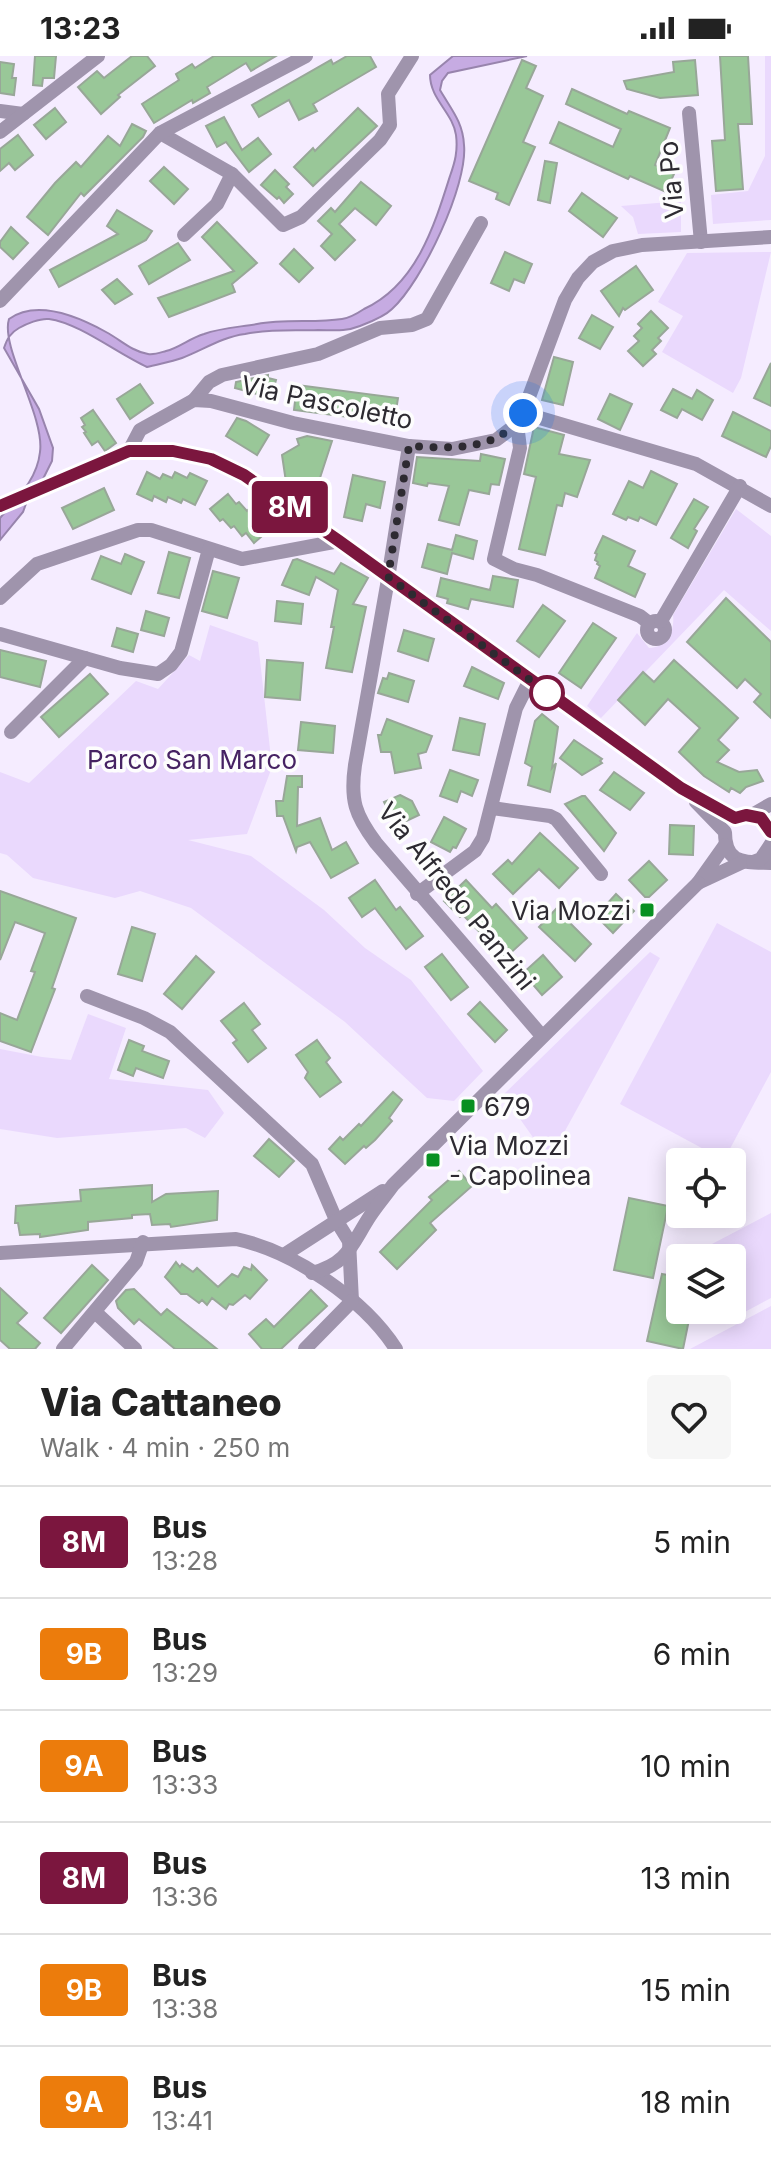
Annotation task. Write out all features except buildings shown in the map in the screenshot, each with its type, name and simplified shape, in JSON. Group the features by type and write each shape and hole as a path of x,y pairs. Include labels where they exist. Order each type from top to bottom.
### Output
{"street":[{"path":"0,132 98,56"},
{"path":"0,301 160,133 306,56"},
{"path":"160,133 232,174 283,225 301,217 380,140 390,125 388,94 412,56"},
{"path":"0,111 23,114"},
{"name":"Via Po","path":"689,113 701,242"},
{"path":"184,235 217,204 232,174"},
{"path":"129,451 140,430 194,400 209,382 222,375 318,354 380,328 412,325 427,319 481,223"},
{"path":"740,486 655,622 537,575 500,564 494,559 520,448 520,419 565,300 578,278 593,262 613,251 642,245 771,237"},
{"name":"Via Pascoletto","path":"194,400 211,401 293,423 409,446 452,449 496,440 520,419"},
{"path":"520,419 696,464 771,506"},
{"name":"Via Alfredo Panzini","path":"409,446 352,785 354,804 360,820 417,894 542,1036"},
{"path":"0,506 129,451 173,451 211,459 244,475 339,541 681,788 735,818 752,815 771,804"},
{"path":"0,598 37,564 125,533 151,530 242,559 339,541"},
{"path":"0,634 120,668 158,674 171,665 181,652 209,549"},
{"path":"11,732 85,658"},
{"path":"417,894 475,851 483,838 519,699 530,680"},
{"path":"681,788 725,839 731,856 748,862 771,863"},
{"path":"492,808 556,819 601,874"},
{"path":"752,815 770,824"},
{"path":"312,1273 327,1269 351,1251 370,1216 393,1185 698,883 735,818"},
{"path":"698,883 761,859 771,844"},
{"path":"87,996 144,1018 170,1032 312,1164 336,1220 349,1241 352,1301 305,1349"},
{"path":"284,1255 393,1185"},
{"path":"0,1253 143,1242 236,1239 260,1244 284,1255 352,1301 381,1326 396,1349"},
{"path":"63,1349 136,1262 143,1242"},
{"path":"95,1312 135,1349"}],"green space":[{"path":"765,56 771,56 771,220 713,224 711,195 748,191 765,156"},
{"path":"681,201 681,232 638,234 633,217 621,206"},
{"path":"771,252 741,378 733,393 662,352 683,316 658,302 687,253"},
{"path":"736,509 771,536 771,631 724,590 601,718 587,706 637,633 649,648 665,642 673,627 673,615"},
{"name":"Parco San Marco","path":"210,625 258,642 272,767 247,834 188,840 251,856 324,910 365,948 411,980 483,1071 454,1101 427,1098 345,1022 191,908 140,891 115,898 33,878 7,855 0,853 0,772 29,783 136,681 158,689 189,655 200,661"},
{"path":"717,923 771,952 771,1072 730,1148 702,1148 620,1104"},
{"path":"650,952 660,958 549,1160 503,1095"},
{"path":"88,1014 126,1028 109,1079 208,1090 224,1113 205,1138 186,1128 57,1138 0,1129 0,1049 71,1060"},
{"path":"771,1213 771,1298 746,1311 746,1244 712,1244"},
{"path":"771,1306 771,1349 690,1349 737,1324 746,1324 746,1319"}],"shaded area":[{"path":"453,56 527,56 448,73 442,81 440,90 456,116 463,137 459,184 429,256 404,296 381,317 344,330 254,332 147,367 86,333 49,319 25,325 9,337 9,319 32,310 45,310 71,316 136,350 152,354 171,350 199,336 223,329 332,320 356,314 382,298 410,270 437,215 453,166 457,146 454,127 434,91 430,75"},
{"path":"9,337 11,347 22,379 4,348"},
{"path":"22,379 39,409 53,448 52,461 23,512 0,540 0,518 31,480 40,452 36,420"}],"bus line":[{"name":"8M","path":"0,506 129,451 173,451 211,459 244,475 339,541 681,788 735,818 746,815 761,818 771,832"}],"place":[{"name":"Via Mozzi","path":"647,910"},
{"name":"679","path":"468,1106"},
{"name":"Via Mozzi - Capolinea","path":"433,1160"}],"route":[{"path":"523,413 517,424 496,440 452,449 409,446 388,577 555,698 547,693"}]}
